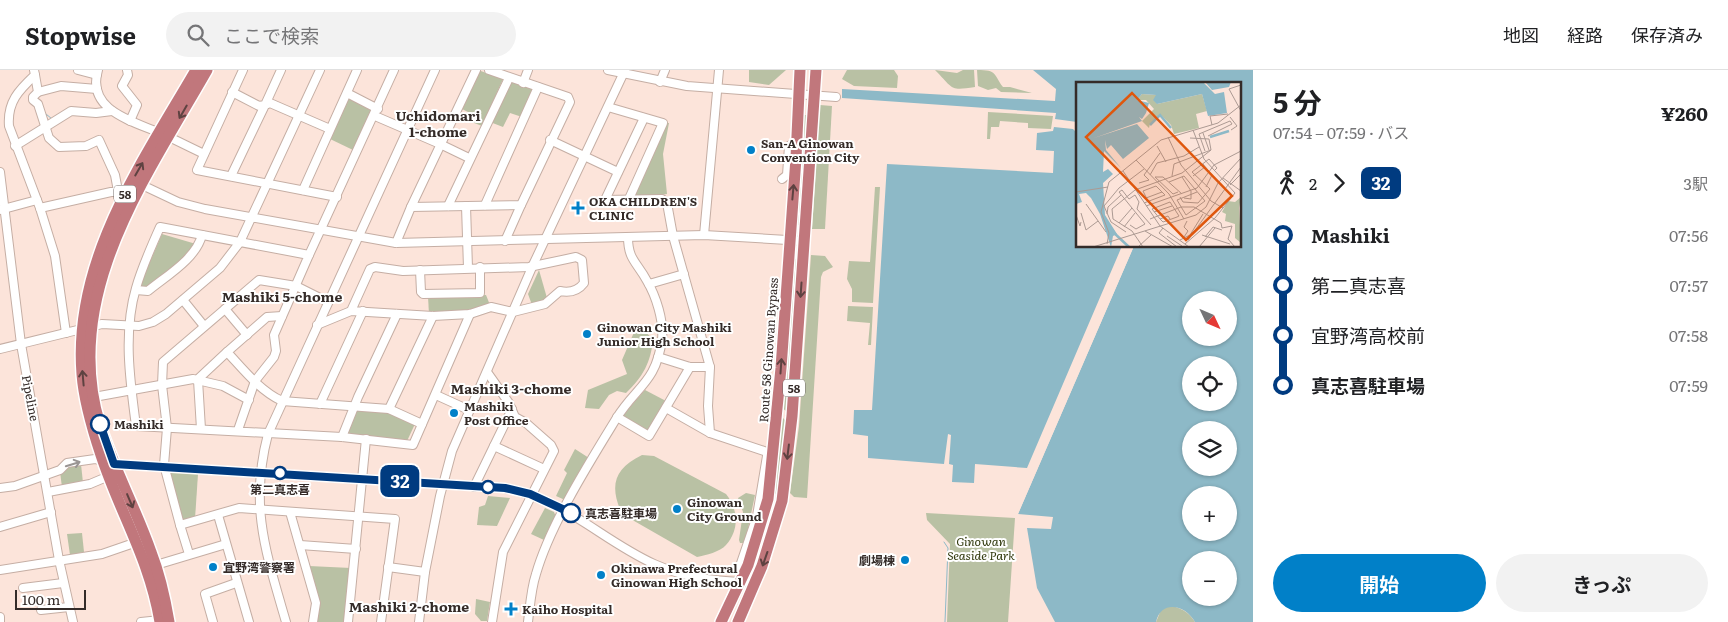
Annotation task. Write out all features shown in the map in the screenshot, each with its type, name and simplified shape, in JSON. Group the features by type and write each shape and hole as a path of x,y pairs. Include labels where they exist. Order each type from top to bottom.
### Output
{"highway":[{"name":"58","path":"163,621 156,564 114,464 100,424 94,396 87,328 113,242 196,70"},
{"name":"58","path":"163,621 138,542 108,476 93,430 83,386 87,328 92,277 122,193 164,135 207,70"},
{"name":"58","path":"738,622 756,583 782,501 792,416 816,70"},
{"name":"Route 58 Ginowan Bypass","path":"723,618 743,578 760,530 768,499 777,415 800,75"}],"street":[{"path":"78,70 97,73 98,96 112,112 204,154"},
{"path":"127,70 128,75 122,86 123,90 137,105 130,120"},
{"path":"242,70 197,170 337,197"},
{"path":"231,176 281,70"},
{"path":"0,349 105,324 129,326 153,322 183,300 220,268 240,242 320,70"},
{"path":"302,190 358,70"},
{"path":"238,430 255,381 274,357 274,336 282,316 394,70"},
{"path":"286,622 267,555 260,510 260,472 268,434 435,70"},
{"path":"396,243 440,144 476,70"},
{"path":"489,70 523,83 568,96 570,102 550,140 505,241"},
{"path":"523,83 528,70"},
{"path":"608,70 624,72 660,82 716,89 836,97"},
{"path":"660,82 665,70"},
{"path":"704,235 719,70"},
{"path":"419,622 424,572 452,452 533,265 624,72"},
{"path":"34,73 38,92"},
{"path":"34,73 11,101 8,126 40,208 55,256 66,333"},
{"path":"448,206 470,156 509,78"},
{"path":"40,208 122,193 99,140 86,146 59,147 49,138 38,104 33,100 33,96 38,92 60,86 97,89"},
{"path":"485,205 538,87"},
{"path":"232,92 259,106 270,103 330,129"},
{"path":"347,93 375,114 406,130 470,156"},
{"path":"608,107 663,123 628,201"},
{"path":"16,146 71,112 112,112"},
{"path":"644,118 606,200 666,200 673,236 710,366 708,406 710,433"},
{"path":"550,140 618,172"},
{"path":"782,179 787,175 789,146 797,140"},
{"name":"Pipeline","path":"0,172 2,210 21,344 63,583 73,622"},
{"path":"142,185 178,202 357,238 396,243 704,235 804,241"},
{"path":"2,210 37,200"},
{"path":"411,208 521,205"},
{"path":"466,206 468,268"},
{"path":"309,255 160,227 136,290 129,326 131,391 136,426 342,437 413,445 470,314"},
{"path":"136,290 148,291 170,274 194,252 202,236"},
{"path":"528,622 536,572 565,509 617,417 647,382 658,357 662,329 649,284 632,261 628,251 628,237"},
{"path":"317,325 351,311 433,316 470,314 491,307 513,312 546,304 560,291 566,292 579,289 584,283 582,260 576,258 533,265 403,271 375,267 370,269 351,311"},
{"path":"420,270 421,292 423,294 480,293 480,267"},
{"path":"649,284 684,274"},
{"path":"189,554 164,465 167,428 162,385 163,362 258,280 296,286 328,302"},
{"path":"774,293 780,295 780,302 785,305"},
{"path":"183,300 204,326"},
{"path":"225,309 247,335"},
{"path":"320,404 363,311"},
{"path":"342,437 397,314"},
{"path":"197,380 267,317 282,316"},
{"path":"389,409 433,316"},
{"path":"227,352 255,381 282,401 389,409 422,424"},
{"path":"658,357 690,367 710,366"},
{"path":"617,417 650,436 690,367"},
{"path":"487,372 512,409 515,417 526,423 551,445 554,451 530,494 503,552 492,622"},
{"path":"94,396 197,380 223,386 249,400"},
{"path":"197,380 201,429"},
{"path":"436,395 469,410"},
{"path":"666,408 710,433 767,452"},
{"path":"474,487 512,409"},
{"path":"743,578 740,569 741,563 757,516 772,415 792,416"},
{"path":"348,622 360,516 366,439"},
{"path":"494,446 544,468"},
{"path":"0,488 15,486 60,470 67,464 102,459 114,464 164,465 505,488 530,494 565,509 653,564 689,577 743,578 756,583"},
{"path":"48,492 90,484 108,476 114,464"},
{"path":"180,525 239,508 395,519 381,622"},
{"path":"0,527 51,512"},
{"path":"290,512 316,603 314,622"},
{"path":"218,515 236,584 249,622"},
{"path":"0,570 102,554 138,542"},
{"path":"156,564 226,544"},
{"path":"300,546 356,549"},
{"path":"388,567 424,572"},
{"path":"23,588 63,583"},
{"path":"213,622 204,594 236,584"},
{"path":"41,610 69,607"},
{"path":"0,617 0,622"},
{"path":"716,622 723,618"},
{"path":"141,622 163,621"}],"green space":[{"path":"478,70 503,79 482,126 469,121 472,114 460,108"},
{"path":"749,70 786,70 769,85 749,82"},
{"path":"847,70 894,70 898,76 897,88 854,86 842,79"},
{"path":"935,70 957,73 963,70 974,70 975,87 960,89 952,87"},
{"path":"977,70 992,72 1003,87 1032,93 1001,92 996,88 988,90 978,86"},
{"path":"509,81 534,89 522,117 510,113 503,127 490,122"},
{"path":"349,98 370,108 371,112 353,150 328,138 346,100"},
{"path":"820,105 832,106 825,229 812,229"},
{"path":"988,112 1053,116 1051,129 1028,128 1028,123 1000,121 999,127 991,127 990,139 987,139"},
{"path":"804,115 810,115 800,225 794,225"},
{"path":"666,123 669,123 663,154 667,194 638,198 634,194"},
{"path":"875,187 880,187 873,303 852,302 852,289 847,279 849,261 870,262"},
{"path":"162,234 196,244 176,265 147,288 139,287"},
{"path":"811,255 825,256 833,267 823,272 821,277 807,498 794,497 790,493 799,426"},
{"path":"795,259 799,259 788,410 786,411 782,408"},
{"path":"539,270 547,298 532,305 528,294"},
{"path":"486,295 490,305 476,311 429,314 428,297"},
{"path":"848,306 873,307 871,345 868,345 870,323 847,321"},
{"path":"640,327 653,339 648,362 637,381 626,393 617,391 609,395 599,409 585,408 588,390 627,374 622,360 635,330"},
{"path":"645,390 666,401 649,432 621,417"},
{"path":"356,410 387,411 415,424 407,441 345,435"},
{"path":"783,418 787,422 778,492 775,494 772,493 780,419"},
{"path":"575,449 589,458 565,500 556,496 567,473 564,470"},
{"name":"Ginowan City Ground","path":"642,455 654,456 726,494 733,506 736,519 734,532 726,545 713,553 697,557 622,514 616,495 615,486 617,479 625,466"},
{"path":"81,464 83,483 62,487 60,472 68,466"},
{"path":"170,472 198,474 195,519 181,520"},
{"path":"746,493 755,495 745,543 740,543 743,512 738,498"},
{"path":"488,496 510,498 497,526 477,525 479,507 485,505"},
{"path":"545,508 554,512 556,517 544,540 531,534"},
{"name":"Ginowan Seaside Park","path":"926,513 1015,518 1008,622 947,622 950,544 927,520"},
{"path":"82,533 84,552 70,555 67,534"},
{"path":"309,566 351,568 344,622 316,622"},
{"path":"476,599 490,602 487,621 481,621 475,614"},
{"path":"1167,606 1183,610 1195,622 1156,622 1161,610"}],"water":[{"path":"1033,70 1253,70 1253,622 1195,622 1191,616 1180,608 1168,607 1159,615 1156,622 1055,622 1037,588 1027,528 1051,529 1053,517 1018,514 1133,248 1240,248 1240,82 1076,82 1076,122 1055,119 1056,113 842,98 842,89 1055,101 1056,89"},
{"path":"1054,127 1073,129 1076,132 1076,248 1121,248 1027,468 975,464 974,483 952,482 953,465 949,464 951,435 948,434 944,464 868,458 868,436 853,434 854,410 872,410 887,164 1053,173 1054,151 1036,150 1037,133 1053,131"}],"pier":[{"path":"1130,248 1133,248 1018,514 1016,515"}],"waterway":[{"path":"46,114 52,119"},
{"path":"944,542 948,548 945,622"}],"bus line":[{"name":"32","path":"100,424 114,464 164,465 505,488 530,494 571,513"}],"place":[{"name":"San-A Ginowan Convention City","path":"751,150"},
{"name":"OKA CHILDREN'S CLINIC","path":"578,208"},
{"name":"Ginowan City Mashiki Junior High School","path":"587,334"},
{"name":"Mashiki Post Office","path":"454,413"},
{"name":"Mashiki","path":"100,424"},
{"name":"第二真志喜","path":"280,473"},
{"name":"Ginowan City Ground","path":"677,509"},
{"name":"真志喜駐車場","path":"571,513"},
{"name":"劇場棟","path":"905,560"},
{"name":"宜野湾警察署","path":"213,567"},
{"name":"Okinawa Prefectural Ginowan High School","path":"601,575"},
{"name":"Kaiho Hospital","path":"511,609"}],"district":[{"name":"Uchidomari 1-chome","path":"438,124"},
{"name":"Mashiki 5-chome","path":"282,296"},
{"name":"Mashiki 3-chome","path":"511,388"},
{"name":"Mashiki 2-chome","path":"409,606"}]}
